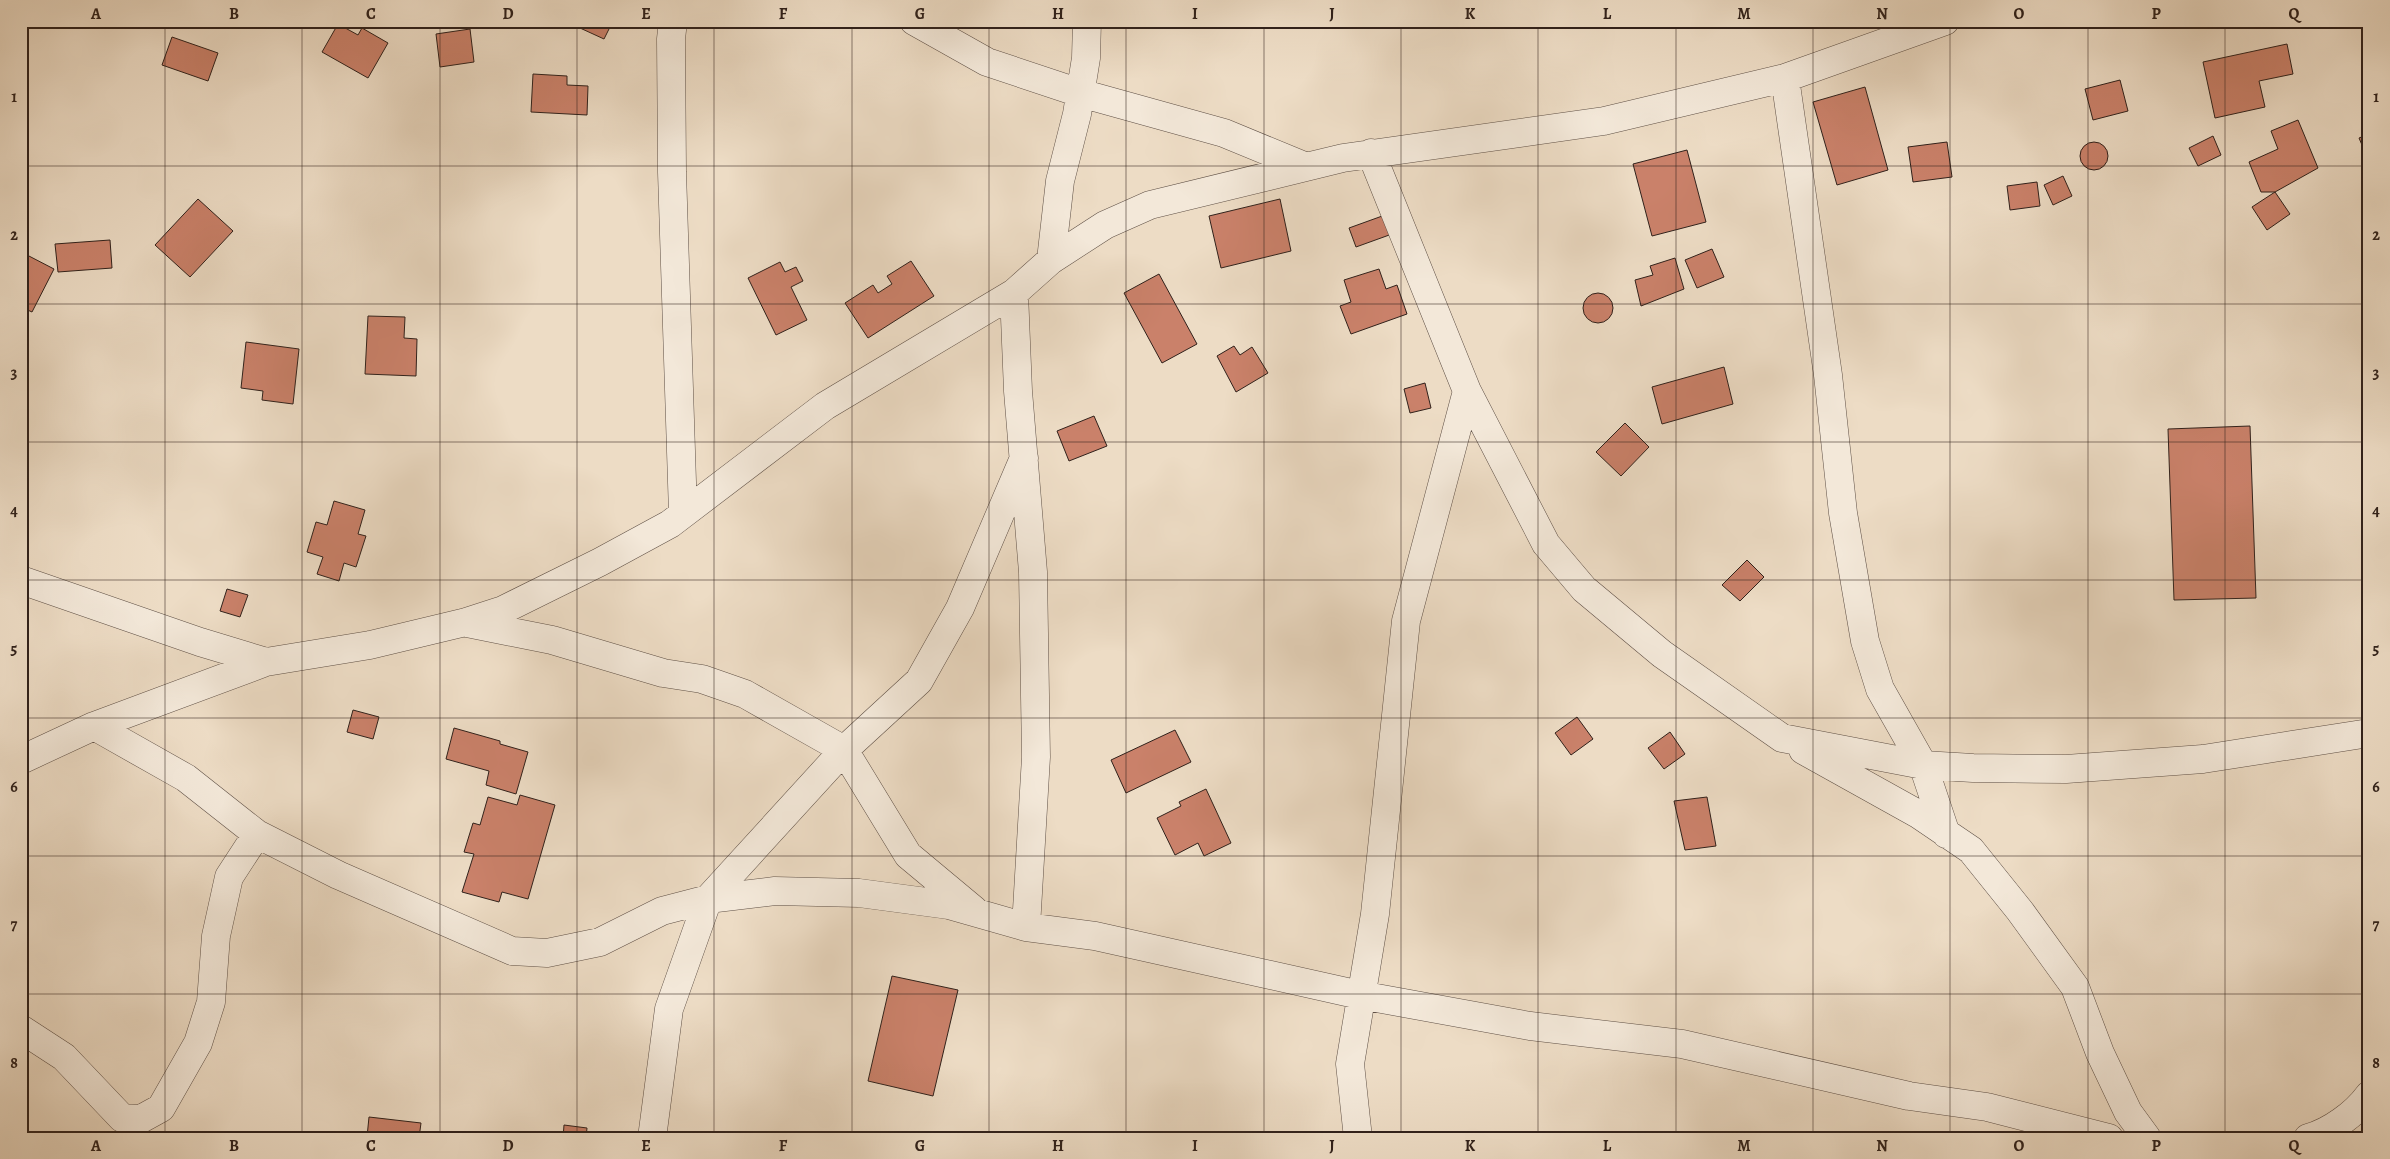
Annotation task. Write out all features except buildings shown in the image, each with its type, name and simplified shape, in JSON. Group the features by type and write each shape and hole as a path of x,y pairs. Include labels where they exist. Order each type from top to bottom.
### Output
{"street":[{"path":"673,21 671,39 672,172 683,513"},
{"path":"914,21 986,62 1080,93 1224,134 1304,166"},
{"path":"1051,260 1060,182 1077,114 1086,58 1087,21"},
{"path":"21,760 94,726 266,662 370,645 466,622 503,610 600,562 670,524 825,406 1014,292 1051,260 1105,225 1150,205 1304,166 1371,153 1604,121 1785,78 1945,21"},
{"path":"1785,78 1828,375 1843,513 1865,641 1880,689 1923,765 1946,834"},
{"path":"1371,153 1467,391 1546,544 1584,589 1662,654 1782,738 1918,814 1970,850 2020,911 2075,987 2100,1053 2128,1112 2147,1138"},
{"path":"1014,292 1018,391 1033,572 1036,757 1026,927"},
{"path":"1358,1138 1350,1064 1375,914 1406,621 1467,391"},
{"path":"652,1138 669,1010 708,900 844,750 919,680 960,608 1024,458"},
{"path":"21,580 200,642 266,662"},
{"path":"466,622 552,640 663,673 702,679 745,694 844,750 908,854 979,914"},
{"path":"94,726 186,778 257,834 338,875 512,951 547,953 600,942 662,911 708,900 775,891 859,893 949,905 1026,927 1095,936 1360,995 1530,1026 1682,1044 1909,1096 1987,1106 2109,1138"},
{"path":"1782,738 1923,765 1973,768 2066,768 2193,760 2369,733"},
{"path":"21,1028 64,1057 122,1118 141,1119 161,1108 198,1043 211,1002 216,936 229,876 257,834"},
{"path":"2308,1138 2322,1134 2363,1104 2369,1096"}]}
